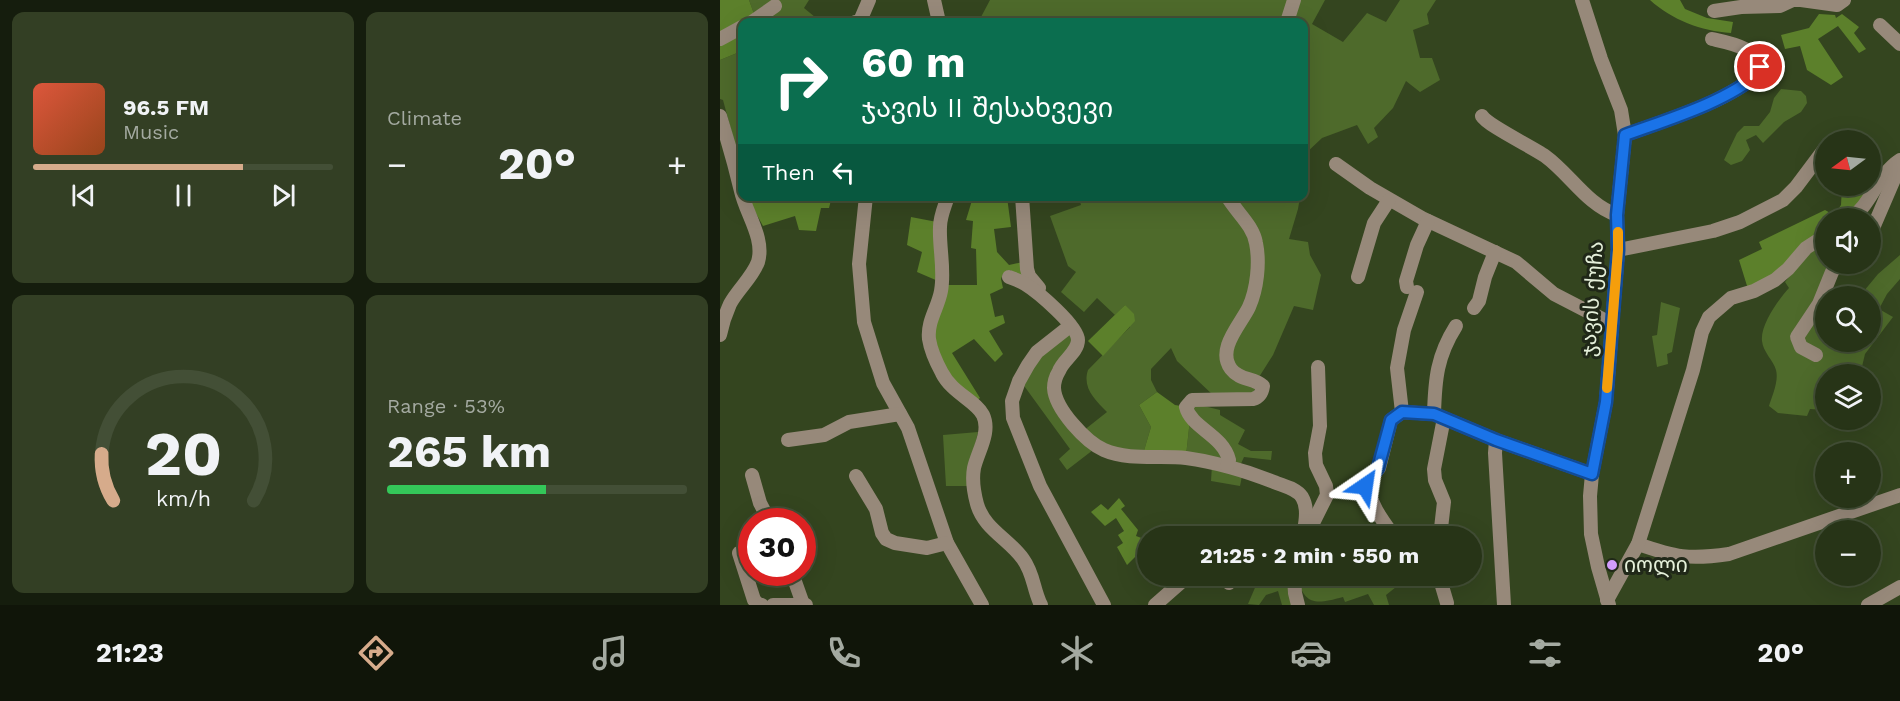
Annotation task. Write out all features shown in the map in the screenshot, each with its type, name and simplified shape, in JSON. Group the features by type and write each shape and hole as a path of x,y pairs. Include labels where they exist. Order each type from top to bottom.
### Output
{"street":[{"path":"862,18 869,0"},
{"path":"934,0 938,18"},
{"path":"1288,18 1294,0"},
{"name":"ჯავის ქუჩა","path":"1582,0 1601,59 1621,110 1625,135 1617,215 1618,250 1606,402 1590,496 1592,534 1608,602"},
{"path":"1714,11 1741,7 1780,6 1793,0 1837,5 1844,0"},
{"path":"758,18 775,6"},
{"path":"1880,26 1900,44"},
{"path":"720,39 738,29"},
{"path":"1625,135 1714,100 1746,84 1759,73 1760,67 1757,59 1747,51 1737,45 1712,39"},
{"path":"720,116 738,166"},
{"path":"1482,116 1485,121 1545,157 1591,200 1606,211 1617,215"},
{"path":"1862,208 1880,179 1899,161"},
{"path":"1881,209 1898,170 1899,161"},
{"path":"1618,250 1696,236 1740,222 1783,200 1815,162"},
{"path":"1336,164 1389,200 1516,262 1554,294 1612,324"},
{"path":"1358,277 1374,223 1389,200"},
{"path":"720,335 730,304 749,279 760,252 756,232 744,201"},
{"path":"865,201 859,264 864,322 883,383 908,428 947,543 982,605"},
{"path":"946,201 940,227 942,278 939,300 931,319 929,337 932,354 943,376 955,391 979,408 984,417 986,432 974,469 973,486 977,504 990,527 1022,557 1032,575 1035,594 1041,605"},
{"path":"1022,201 1027,269 1029,276 1047,297 1048,302"},
{"path":"1227,466 1229,459 1223,446 1191,417 1186,407 1191,400 1253,399 1260,396 1263,391 1263,386 1259,383 1238,376 1227,360 1227,349 1250,305 1258,273 1256,243 1251,229 1231,201"},
{"path":"1402,412 1397,368 1412,289 1406,281 1417,244 1428,221"},
{"path":"1608,602 1638,544 1693,370 1702,332 1709,317 1731,298 1754,291 1775,280 1806,248 1815,242"},
{"path":"1474,308 1479,301 1495,252"},
{"path":"1816,355 1801,347 1797,337 1819,304 1831,274"},
{"path":"1009,277 1025,284 1048,302 1076,332 1078,340 1076,349 1060,368 1054,390 1065,414 1085,437 1096,446 1115,453 1185,458 1227,466 1297,491 1305,504 1305,526"},
{"path":"1070,326 1038,352 1028,365 1012,401 1013,418 1040,486 1104,605"},
{"path":"1441,526 1444,502 1435,480 1434,469 1439,416 1435,381 1444,346 1456,326"},
{"path":"1310,526 1327,495 1326,486 1316,465 1315,453 1320,426 1317,366"},
{"path":"1387,526 1365,485 1378,468 1391,420 1402,412 1439,416 1496,440 1592,474"},
{"path":"788,440 824,435 849,422 900,414"},
{"path":"1496,440 1504,605"},
{"path":"752,475 763,508"},
{"path":"856,476 876,509 882,533 886,539 894,543 927,548 947,543"},
{"path":"1638,544 1672,556 1701,558 1729,554 1900,495"},
{"path":"750,586 754,600 762,605"},
{"path":"773,605 804,605 797,586"},
{"path":"1155,605 1177,586"},
{"path":"1295,586 1298,605"},
{"path":"1443,586 1447,603"},
{"path":"1868,605 1900,587"}],"green space":[{"path":"720,0 749,0 756,18 738,18 738,53 720,60"},
{"path":"749,0 809,0 804,8 816,18 756,18"},
{"path":"990,0 1325,0 1312,24 1343,42 1367,13 1386,22 1400,0 1436,0 1427,14 1429,24 1413,30 1420,58 1432,58 1440,80 1420,92 1406,81 1393,108 1374,128 1378,137 1368,144 1357,125 1322,138 1308,151 1308,18 961,18 961,16 981,17"},
{"path":"1650,0 1680,0 1685,9 1707,18 1733,22 1731,33 1709,30 1677,19"},
{"path":"1819,14 1835,15 1836,18 1842,14 1859,27 1854,33 1866,49 1859,53 1838,26 1818,39 1843,77 1831,85 1807,70 1800,46 1785,49 1781,35 1809,28"},
{"path":"738,53 738,156 723,100 720,99 720,60"},
{"path":"1781,89 1801,91 1806,96 1807,103 1801,112 1784,122 1763,143 1756,135 1746,140 1750,150 1742,161 1731,165 1724,160 1737,133 1744,126 1759,126 1770,112 1774,98"},
{"path":"1841,196 1865,196 1855,208 1839,208"},
{"path":"749,201 831,201 829,208 821,208 816,231 799,230 795,216 763,226"},
{"path":"972,201 1008,201 1011,227 994,229 997,252 1009,265 1023,262 1039,292 1010,270 1003,274 1001,279 1003,288 990,294 995,317 1003,315 1005,323 989,331 1003,354 995,362 974,339 952,353 980,398 976,401 957,388 939,359 933,327 945,285 977,285 976,249 971,248 973,221 966,220"},
{"path":"1080,201 1299,201 1289,239 1308,242 1310,255 1321,275 1313,310 1294,306 1273,355 1254,385 1255,389 1251,396 1214,396 1177,361 1171,348 1151,369 1151,380 1157,392 1139,405 1151,427 1143,454 1109,449 1083,431 1107,412 1088,388 1088,370 1130,327 1125,305 1115,315 1097,298 1084,312 1061,292 1076,272 1068,266 1050,216 1081,205"},
{"path":"1815,215 1815,240 1790,263 1748,289 1739,260 1762,249 1759,242"},
{"path":"911,217 937,222 938,281 917,272 922,252 907,245"},
{"path":"1815,249 1815,274 1832,274 1829,286 1815,286 1815,352 1867,352 1863,364 1815,364 1815,409 1810,409 1807,416 1778,413 1769,406 1777,374 1762,341 1767,320 1789,288 1785,282 1804,258"},
{"path":"1900,255 1900,279 1881,305 1881,286 1868,286"},
{"path":"1661,302 1680,308 1672,352 1667,354 1668,364 1657,367 1652,336 1657,335"},
{"path":"1125,305 1134,314 1135,321 1103,356 1088,341"},
{"path":"1881,310 1893,317 1881,333"},
{"path":"1069,334 1075,340 1049,382 1093,450 1067,470 1059,459 1070,449 1022,383 1038,355"},
{"path":"1157,392 1175,405 1181,406 1190,419 1186,456 1143,454 1151,427 1139,405"},
{"path":"1196,404 1220,410 1220,415 1245,430 1238,444 1251,451 1272,451 1271,460 1244,457 1239,468 1192,412"},
{"path":"1190,419 1226,458 1186,456"},
{"path":"978,432 967,486 946,486 943,435"},
{"path":"1212,465 1242,476 1240,486 1211,481"},
{"path":"1119,498 1125,506 1121,509 1137,529 1137,555 1127,565 1117,547 1123,543 1118,535 1124,531 1116,518 1105,526 1091,512 1101,504 1108,510"},
{"path":"1256,586 1290,586 1293,605 1282,605 1278,591 1266,595 1259,605 1248,604"},
{"path":"1299,586 1397,586 1386,595 1389,605 1374,605 1368,594 1345,602 1343,597 1318,602 1303,593"}],"slow traffic":[{"path":"1607,388 1618,232"}],"place":[{"name":"იოლი","path":"1612,565"}],"route":[{"path":"1365,486 1378,468 1391,420 1402,412 1434,414 1496,440 1592,474 1606,402 1618,250 1617,215 1625,135 1721,97 1746,84 1759,73 1760,67"}]}
